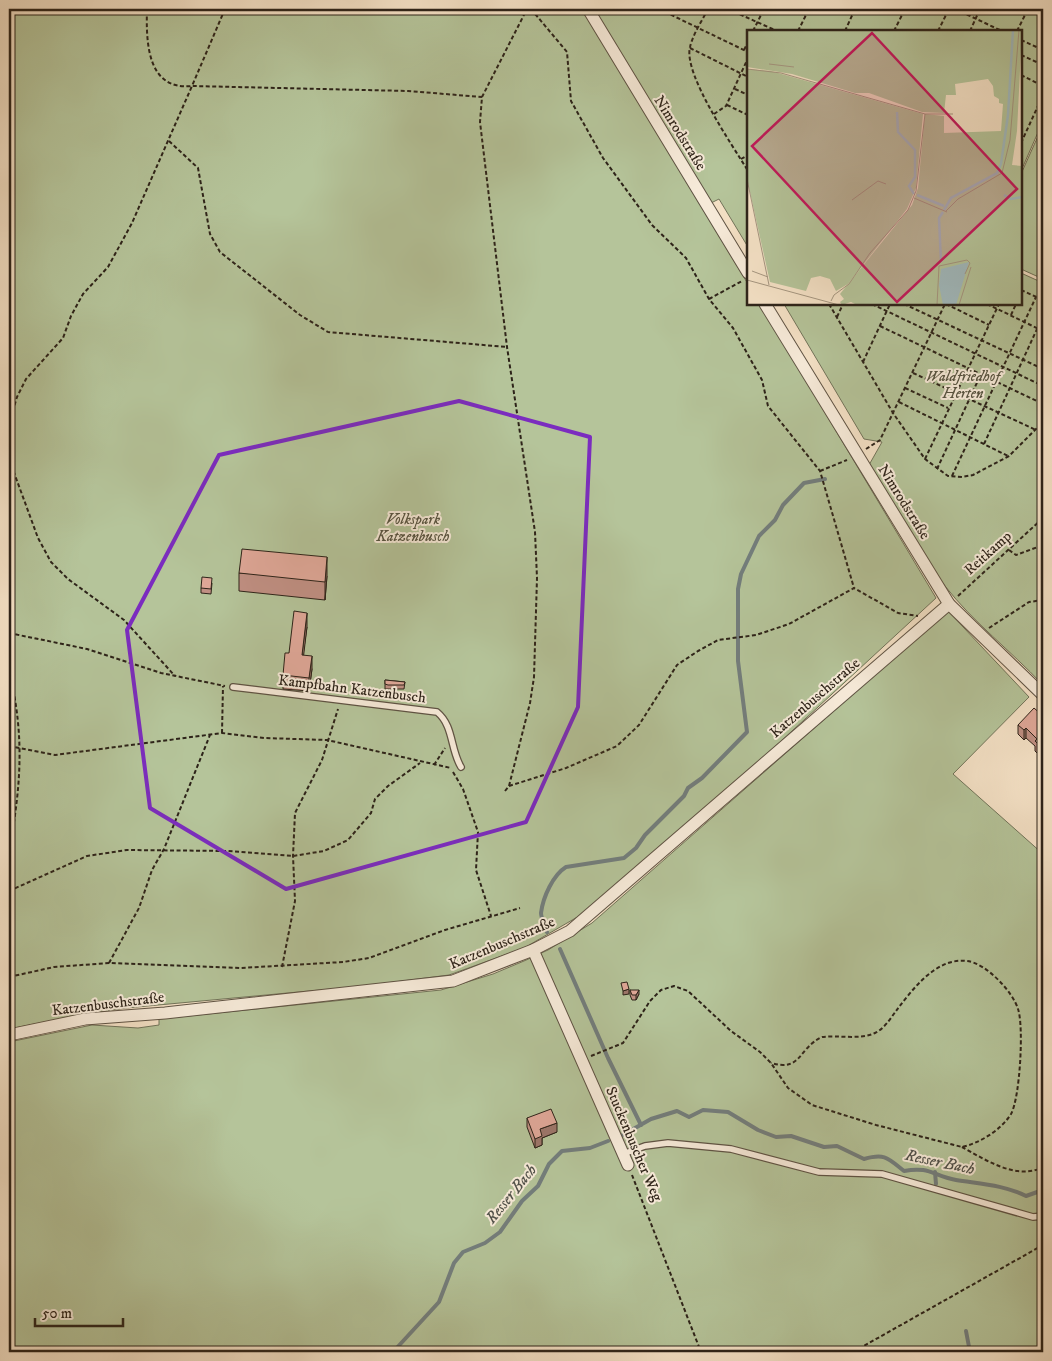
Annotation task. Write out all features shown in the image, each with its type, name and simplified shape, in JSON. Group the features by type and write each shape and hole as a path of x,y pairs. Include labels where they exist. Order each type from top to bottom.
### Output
{"street":[{"name":"Nimrodstraße","path":"588,9 746,276"},
{"name":"Nimrodstraße","path":"766,305 948,604 1043,695"},
{"name":"Katzenbuschstraße","path":"9,1034 85,1019 165,1013 453,981 533,950 570,931 628,883 931,616 948,604"},
{"name":"Stuckenbuscher Weg","path":"533,950 626,1160"}],"lane":[{"name":"Kampfbahn Katzenbusch","path":"233,687 437,712 448,724 456,759 461,767"},
{"path":"626,1160 645,1146 668,1143 731,1149 819,1172 882,1174 1033,1217 1043,1216"}],"path":[{"path":"147,9 150,58 164,80 178,88 192,86 408,91 482,96"},
{"path":"9,424 17,397 26,379 63,338 71,316 83,294 108,267 169,141 225,9"},
{"path":"505,791 509,786 530,703 534,677 537,578 535,532 507,346 481,130 482,96 526,9"},
{"path":"531,9 568,52 571,101 603,158 652,225 686,258 709,299 733,328 762,380 768,406 820,472 822,484 833,512 838,542 854,588 898,613 931,616"},
{"path":"659,9 747,52"},
{"path":"708,9 690,48 692,65 700,91 747,169"},
{"path":"728,9 775,30"},
{"path":"753,30 764,9"},
{"path":"798,30 808,9"},
{"path":"845,30 855,10 850,9"},
{"path":"894,30 905,9"},
{"path":"938,30 948,9"},
{"path":"954,9 1000,30"},
{"path":"970,30 980,9"},
{"path":"1018,30 1028,9"},
{"path":"1022,40 1043,50"},
{"path":"744,50 747,44"},
{"path":"690,48 747,76"},
{"path":"1022,55 1043,65"},
{"path":"714,114 727,104 747,60"},
{"path":"1022,76 1043,86"},
{"path":"734,88 747,95"},
{"path":"1022,141 1043,95"},
{"path":"727,104 747,114"},
{"path":"169,141 198,168 210,234 220,252 300,315 328,332 507,346"},
{"path":"741,159 747,156"},
{"path":"709,299 746,276"},
{"path":"1022,290 1043,300"},
{"path":"952,476 1036,297"},
{"path":"830,305 893,413 925,459 937,469 952,476 962,478 973,475 1009,456 1043,422"},
{"path":"837,317 843,305"},
{"path":"874,305 1043,386"},
{"path":"863,362 890,305"},
{"path":"906,305 1043,369"},
{"path":"820,472 857,454 880,440 945,305 989,325"},
{"path":"989,305 1043,332"},
{"path":"925,459 998,305"},
{"path":"1011,316 1016,305"},
{"path":"984,444 1043,316"},
{"path":"880,326 1043,404"},
{"path":"912,372 1036,430"},
{"path":"937,469 981,374"},
{"path":"905,388 949,409"},
{"path":"898,402 1009,456"},
{"path":"9,459 35,531 51,562 68,579 124,620 175,676"},
{"name":"Reitkamp","path":"948,604 1043,518"},
{"path":"1009,550 1016,555 1043,545"},
{"path":"509,786 566,768 617,746 639,725 677,665 718,640 743,637 789,624 854,588"},
{"path":"978,634 1029,602 1043,600"},
{"path":"9,634 87,649 175,676 233,687"},
{"path":"9,672 18,712 21,750 9,851"},
{"path":"222,733 223,686"},
{"path":"282,967 295,901 293,856 295,813 322,760 342,699"},
{"path":"9,746 55,756 222,733 264,738 307,737 327,740 420,763 451,768 461,767"},
{"path":"109,963 139,908 152,870 164,849 210,736"},
{"path":"434,765 451,739"},
{"path":"9,891 87,856 127,850 164,849 293,856 324,850 348,840 371,814 376,800 382,792 420,763"},
{"path":"451,768 463,789 478,832 476,870 490,916"},
{"path":"9,977 54,967 109,963 240,968 282,967 369,958 490,916 520,908"},
{"path":"771,1063 784,1067 791,1066 815,1040 822,1037 876,1033 886,1024 919,983 934,971 955,962 967,961 975,964 988,972 1012,994 1019,1010 1018,1088 1011,1114 995,1130 975,1144 962,1147"},
{"path":"595,1054 623,1043 650,1001 661,990 674,986 688,991 731,1031 760,1052 771,1063 788,1088 812,1105 876,1125 962,1147 993,1165 1022,1170 1038,1170 1043,1167"},
{"name":"Stuckenbuscher Weg","path":"626,1160 701,1352"},
{"path":"853,1352 1043,1245"}],"highlighted area":[{"path":"459,401 590,437 578,707 526,822 286,889 150,808 127,630 219,455"}],"green space":[{"name":"Volkspark Katzenbusch","path":"9,9 582,9 747,282 747,305 761,305 936,598 779,743 586,912 524,948 449,975 363,986 126,1008 9,1029"},
{"path":"593,9 1043,9 1043,121 1022,169 1022,30 747,30 747,245 719,199 711,203"},
{"path":"1043,125 1043,279 1022,269 1022,172"},
{"name":"Waldfriedhof Herten","path":"1022,273 1043,283 1042,684 968,612 945,586 924,557 869,465 882,442 864,439 785,305 1022,305"},
{"path":"948,611 1029,697 953,774 1043,854 1043,1352 9,1352 9,1042 92,1025 138,1028 159,1025 159,1019 441,990 493,974 548,950 592,923"}],"building":[{"path":"242,549 327,557 325,582 239,573"},
{"path":"202,577 212,578 211,589 201,588"},
{"path":"294,611 307,613 302,655 312,656 309,678 283,675 285,653 289,653"},
{"path":"385,680 405,682 404,685 388,685 385,684"},
{"path":"1034,708 1043,716 1043,745 1041,747 1035,741 1037,739 1026,728 1024,730 1018,725"},
{"path":"627,982 629,989 623,991 621,983"},
{"path":"630,990 639,990 636,995 632,995"},
{"path":"551,1109 557,1123 540,1129 542,1136 535,1139 527,1118"}],"waterway":[{"path":"547,932 541,915 542,907 549,887 557,875 566,867 624,858 636,848 645,835 684,796 688,788 702,778 747,732 738,661 738,589 741,574 759,536 775,520 783,505 804,483 825,479"},
{"path":"560,949 608,1058 641,1125"},
{"name":"Resser Bach","path":"621,1136 651,1119 677,1111 689,1117 703,1110 728,1112 758,1130 776,1137 791,1136 824,1147 837,1146 864,1159 886,1158 904,1171 926,1171 956,1180 1001,1187 1026,1196 1043,1190"},
{"name":"Resser Bach","path":"393,1352 439,1302 454,1263 463,1252 485,1243 500,1232 522,1201 538,1186 549,1164 562,1151 590,1148 608,1141"},
{"path":"935,1172 936,1184"},
{"path":"966,1331 970,1352"}]}
